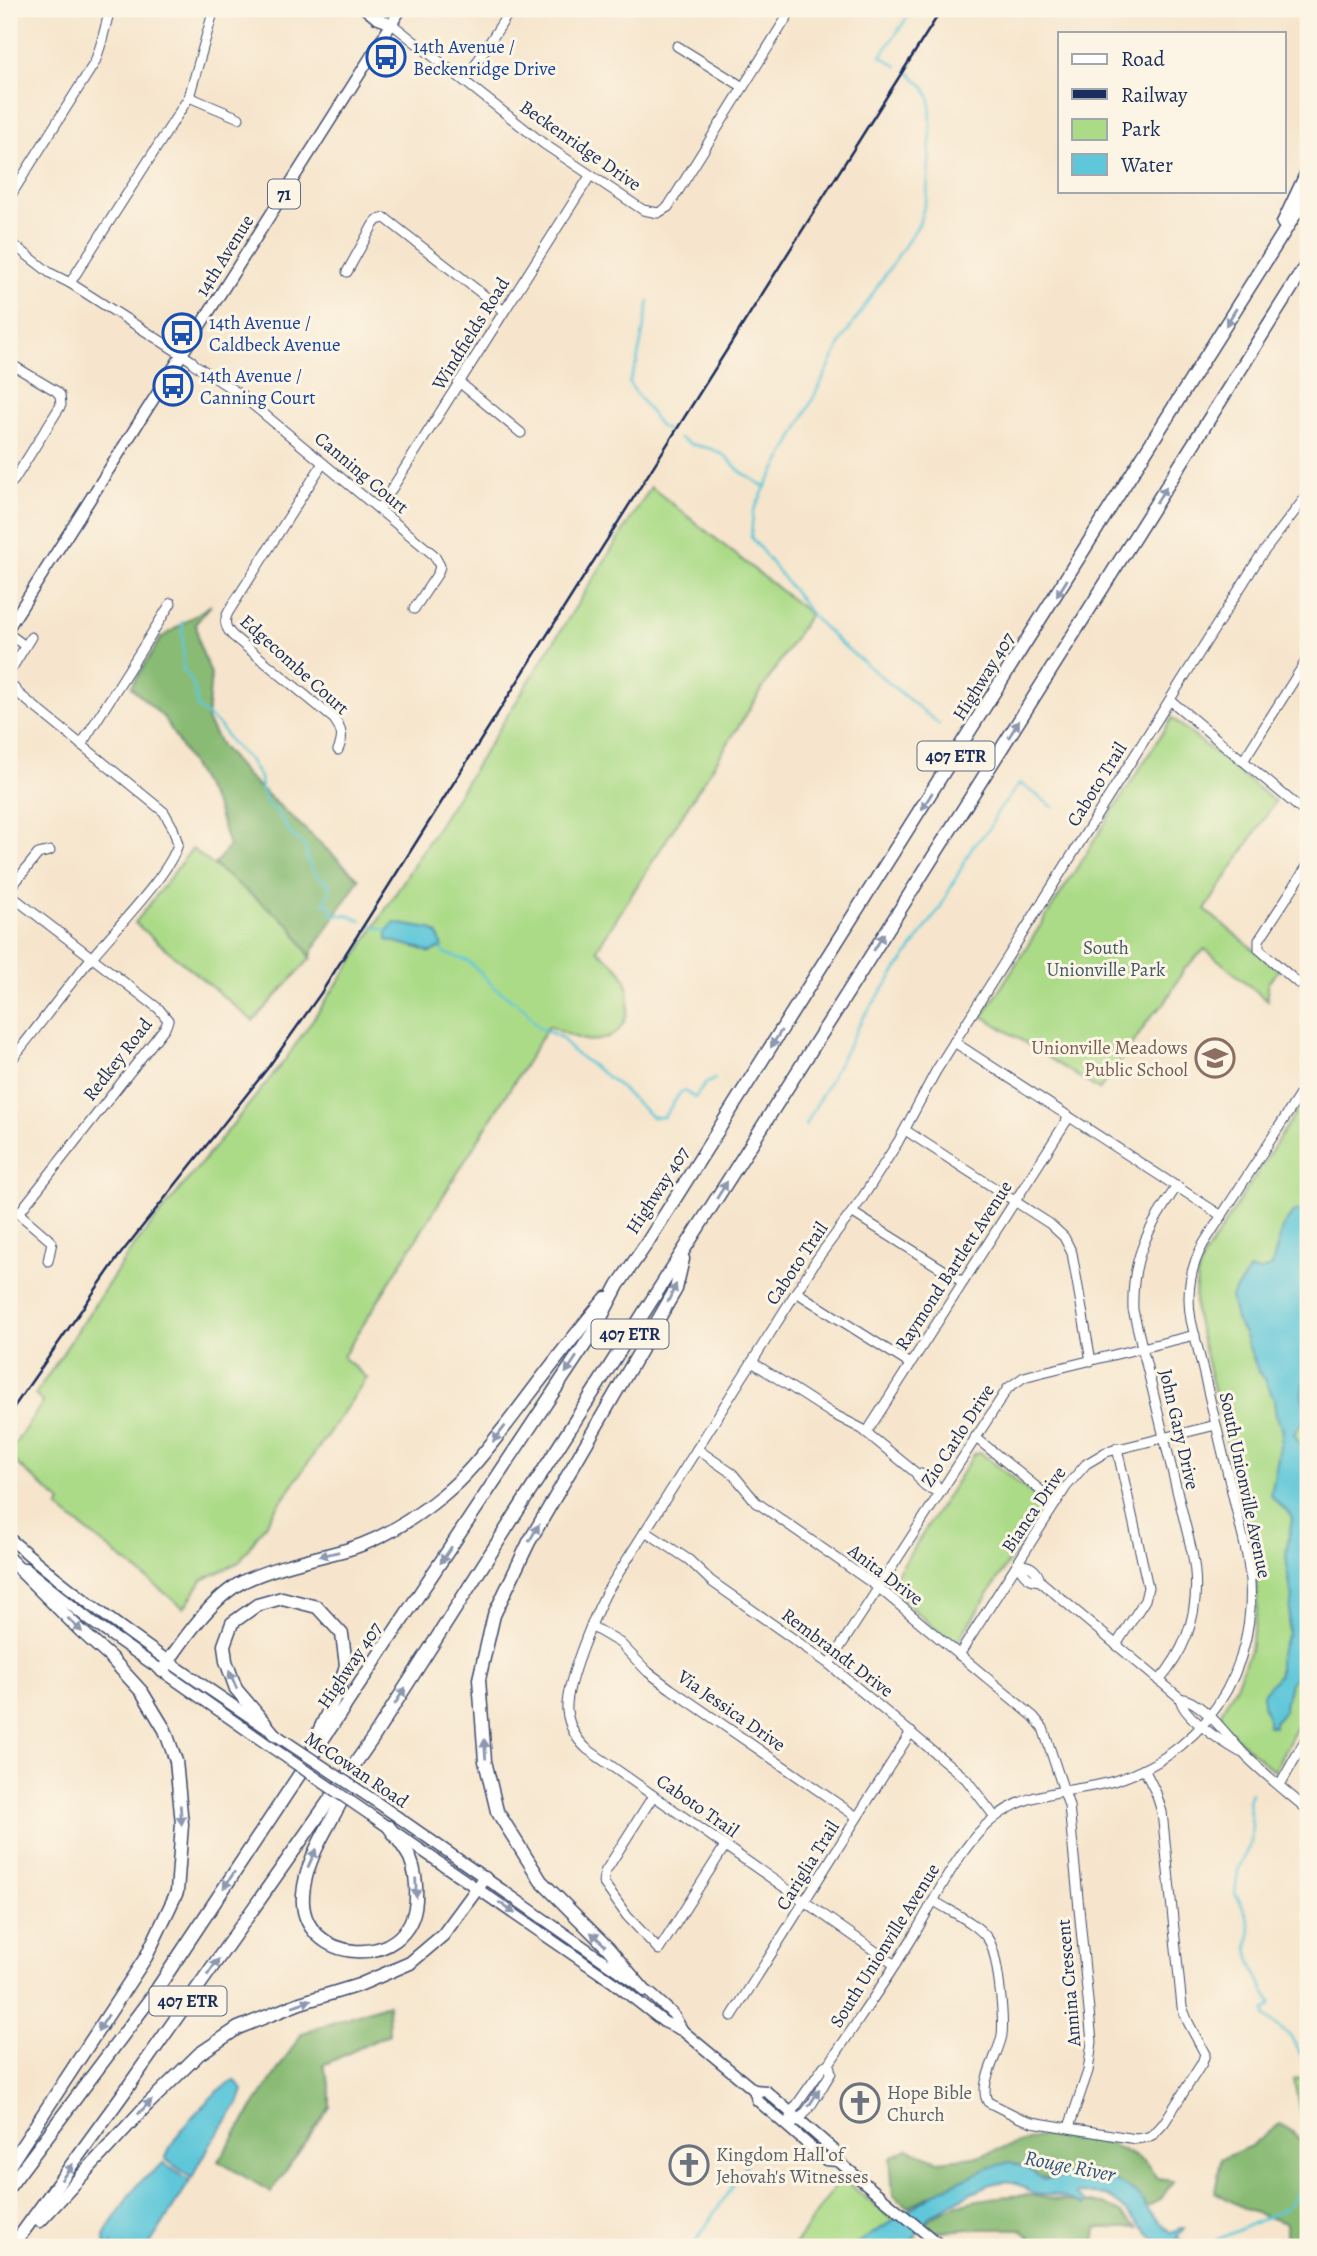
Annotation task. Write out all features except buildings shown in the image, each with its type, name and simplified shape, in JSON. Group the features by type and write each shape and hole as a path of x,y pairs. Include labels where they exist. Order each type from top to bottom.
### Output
{"highway":[{"path":"1268,259 1294,195 1308,170"},
{"name":"Highway 407","path":"9,2187 153,1995 594,1331 618,1285 850,925 1308,194"},
{"name":"407 ETR","path":"14,2247 362,1753 1306,266"},
{"path":"644,1990 607,1947 541,1881 497,1811 485,1761 480,1679 494,1615 529,1542 676,1289 685,1247"},
{"path":"165,1666 214,1604 243,1582 308,1558 348,1549 393,1531 443,1495 471,1468 583,1324 618,1285"},
{"path":"9,1557 142,1692 165,1730 176,1761 182,1824 177,1892 146,1957 9,2166"},
{"path":"275,1739 236,1689 226,1661 225,1645 232,1623 257,1605 282,1598 317,1607 342,1634 346,1665 340,1686 294,1783"},
{"path":"362,1753 345,1794 307,1868 303,1898 306,1918 320,1937 336,1948 378,1950 403,1936 415,1915 418,1883 411,1859 389,1827"},
{"path":"14,2247 145,2106 199,2054 238,2028 300,2003 359,1985 410,1962 443,1935 482,1883"}],"main road":[{"path":"365,9 376,18 392,24"},
{"path":"385,9 392,24"},
{"name":"14th Avenue","path":"9,627 401,9"},
{"name":"McCowan Road","path":"9,1538 165,1666"},
{"name":"McCowan Road","path":"9,1557 92,1622 375,1801 664,2022 683,2031 754,2090 757,2100 827,2160 838,2161"},
{"name":"McCowan Road","path":"275,1739 369,1814 482,1883 644,1990 673,2014 683,2031"},
{"name":"McCowan Road","path":"754,2090 766,2091 834,2150 838,2161 942,2247"}],"street":[{"path":"9,198 94,62 102,44 110,9"},
{"path":"70,283 189,97 214,9"},
{"path":"465,81 511,9"},
{"name":"Beckenridge Drive","path":"392,24 544,144 643,211 658,214 664,211 792,9"},
{"path":"677,46 743,87"},
{"path":"189,97 239,118"},
{"name":"Windfields Road","path":"379,509 590,176"},
{"path":"347,272 373,225 384,218 504,311"},
{"name":"Canning Court","path":"9,241 50,273 70,283 241,395 438,560 438,573 414,609"},
{"path":"9,363 57,391 61,405 9,485"},
{"path":"459,382 521,433"},
{"name":"Edgecombe Court","path":"323,463 229,611 225,624 228,631 239,641 334,719 341,729 343,740 338,750"},
{"name":"Caboto Trail","path":"895,1965 587,1749 572,1728 567,1699 591,1626 606,1593 817,1259 853,1213 905,1130 928,1084 954,1042 1259,558 1308,494"},
{"path":"81,745 171,603"},
{"path":"9,634 25,646"},
{"path":"9,673 31,637"},
{"path":"1243,761 1308,658"},
{"path":"9,682 19,694 164,812 178,844 156,880 9,1063"},
{"path":"1170,700 1308,815"},
{"path":"9,892 38,854 50,851"},
{"path":"1308,865 1259,940 1259,949 1297,983 1308,979"},
{"name":"Redkey Road","path":"9,892 159,1010 168,1020 19,1213"},
{"path":"954,1042 1222,1216"},
{"name":"South Unionville Avenue","path":"788,2126 831,2073 829,2064 895,1965 968,1845 995,1817 1030,1799 1108,1783 1144,1769 1173,1752 1202,1725 1227,1690 1240,1661 1249,1629 1252,1595 1248,1559 1189,1310 1190,1279 1198,1256 1308,1082"},
{"name":"Raymond Bartlett Avenue","path":"867,1432 1069,1117"},
{"path":"905,1130 1059,1230 1069,1245 1075,1264 1091,1361"},
{"name":"John Gary Drive","path":"1159,1681 1179,1654 1189,1634 1196,1603 1196,1583 1193,1559 1133,1310 1139,1255 1152,1224 1177,1186"},
{"path":"9,1205 52,1242 48,1261"},
{"path":"853,1213 963,1282"},
{"path":"796,1292 910,1364"},
{"name":"Zio Carlo Drive","path":"829,1664 1002,1396 1016,1382 1035,1374 1195,1335"},
{"path":"752,1362 831,1413 867,1432 916,1473 919,1481 929,1489 941,1492"},
{"name":"Bianca Drive","path":"959,1655 1056,1503 1081,1469 1099,1456 1117,1448 1216,1425"},
{"path":"975,1437 1056,1503"},
{"path":"1116,1645 1145,1600 1148,1587 1117,1448"},
{"name":"Anita Drive","path":"697,1449 733,1474 756,1502 879,1588 1034,1717 1046,1737"},
{"name":"Rembrandt Drive","path":"645,1531 690,1560 711,1581 829,1664 966,1779 995,1817"},
{"path":"1017,1564 1023,1574 1032,1581 1040,1581 1180,1698 1198,1706 1245,1755"},
{"name":"Via Jessica Drive","path":"591,1626 620,1643 648,1672 663,1683 857,1817"},
{"path":"1180,1698 1181,1705 1202,1725 1245,1755 1308,1810"},
{"name":"Cariglia Trail","path":"732,2016 911,1732"},
{"path":"1280,1785 1308,1735"},
{"name":"Annina Crescent","path":"1046,1737 1069,1806 1092,2042 1088,2071 1069,2127"},
{"path":"934,1901 983,1933 996,1958 1002,2031 984,2090 985,2099 1020,2118 1136,2138 1154,2134 1164,2123 1205,2056 1182,2007 1162,1812 1144,1769"},
{"path":"653,1796 604,1872 603,1882 627,1916 659,1950 725,1846"}],"green space":[{"path":"651,487 810,614 597,949 622,972 626,980 628,1005 622,1025 616,1033 598,1040 574,1037 549,1026 343,1357 367,1378 239,1562 202,1580 184,1608 58,1508 61,1502 9,1457 9,1453 43,1402 35,1395 130,1251 285,1060 357,955"},
{"path":"211,605 196,623 199,644 211,674 207,720 222,747 247,776 359,879 312,952 311,958 290,925 214,865 229,846 217,808 164,718 131,687 161,638"},
{"name":"South Unionville Park","path":"1172,718 1275,802 1205,910 1279,970 1267,984 1268,1001 1205,949 1184,969 1165,1003 1152,1015 1099,1090 983,1016"},
{"path":"192,849 290,925 311,958 253,1021 135,923"},
{"path":"1308,1093 1308,1706 1274,1771 1225,1728 1220,1719 1250,1650 1257,1610 1257,1585 1250,1539 1196,1316 1195,1292 1205,1255"},
{"path":"980,1452 1042,1502 1044,1507 956,1644 888,1588 974,1454"},
{"path":"388,2004 389,2034 323,2065 330,2086 330,2107 271,2192 218,2161 302,2033"},
{"path":"1308,2077 1308,2116 1301,2118 1294,2079"},
{"path":"1280,2124 1308,2147 1308,2247 1286,2247 1286,2223 1247,2210 1215,2192 1221,2159 1251,2146"},
{"path":"1044,2135 1110,2144 1144,2161 1157,2179 1173,2181 1161,2199 1143,2209 1127,2191 1056,2178 1034,2177 964,2187 929,2196 909,2207 893,2195 890,2158 907,2149 939,2161 974,2157"},
{"path":"841,2178 927,2247 793,2247"},
{"path":"1028,2195 1103,2204 1115,2209 1138,2228 1096,2228 1094,2247 1038,2247 1038,2244 1020,2229 933,2232 926,2222 961,2204 988,2198"}],"water":[{"path":"394,923 430,929 438,934 442,947 430,953 387,940 387,931"},
{"path":"1294,1211 1308,1212 1308,1361 1302,1394 1306,1409 1305,1418 1294,1434 1308,1457 1308,1647 1299,1673 1290,1683 1284,1711 1274,1722 1274,1727 1268,1726 1263,1694 1279,1674 1279,1655 1288,1634 1293,1598 1286,1553 1292,1519 1271,1495 1283,1430 1276,1417 1274,1400 1236,1320 1231,1297 1250,1269 1260,1272 1272,1266 1282,1228"},
{"path":"236,2081 243,2090 238,2104 210,2145 192,2178 165,2159 170,2148 201,2107 221,2089"},
{"path":"1010,2162 1027,2168 1044,2180 1081,2175 1116,2182 1139,2196 1152,2214 1171,2232 1184,2228 1177,2237 1189,2247 1163,2247 1106,2195 1076,2193 1075,2195 1086,2202 1084,2205 1058,2196 1035,2194 1016,2183 1007,2182 985,2186 930,2216 910,2243 899,2247 852,2247 945,2187 991,2167"},
{"path":"163,2163 190,2181 148,2247 112,2247 112,2244 105,2247 104,2236 109,2226 137,2185"}],"waterway":[{"path":"897,66 881,56 913,9"},
{"path":"907,71 924,86 930,98 927,196 919,224 844,337 753,512 751,537 816,620 939,724"},
{"path":"649,301 637,362 629,383 660,426 668,431"},
{"path":"679,438 725,456 741,472 765,487"},
{"path":"182,622 183,670 192,683 198,708 220,726 231,743 250,761 260,778 261,790 268,805 276,810 291,834 306,848 307,860 316,875 329,884 324,903 333,910 332,915 348,915 361,921"},
{"path":"805,1126 863,1018 940,908 973,846 990,828 996,814 1020,783 1053,807"},
{"path":"371,925 387,931"},
{"path":"441,949 444,953 468,961 494,987 524,1008 538,1027 562,1038 571,1050 614,1082 652,1117 664,1117 680,1093 685,1091 695,1098 705,1084 715,1079"},
{"path":"1251,1793 1248,1802 1252,1825 1251,1842 1238,1870 1235,1894 1244,1908 1249,1924 1248,1946 1251,1960 1271,2002 1265,2010 1265,2016 1290,2036 1308,2064"},
{"path":"692,2247 756,2150"},
{"path":"1289,2205 1308,2179"},
{"path":"1214,2241 1285,2209"}],"railway":[{"path":"9,1414 119,1256 267,1069 321,993 942,9"}],"place":[{"name":"14th Avenue / Beckenridge Drive","path":"386,57"},
{"name":"14th Avenue / Caldbeck Avenue","path":"182,333"},
{"name":"14th Avenue / Canning Court","path":"173,386"},
{"name":"Unionville Meadows Public School","path":"1215,1058"},
{"name":"Hope Bible Church","path":"860,2103"},
{"name":"Kingdom Hall of Jehovah's Witnesses","path":"689,2165"}],"water label":[{"name":"Rouge River","path":"1070,2166"}]}
